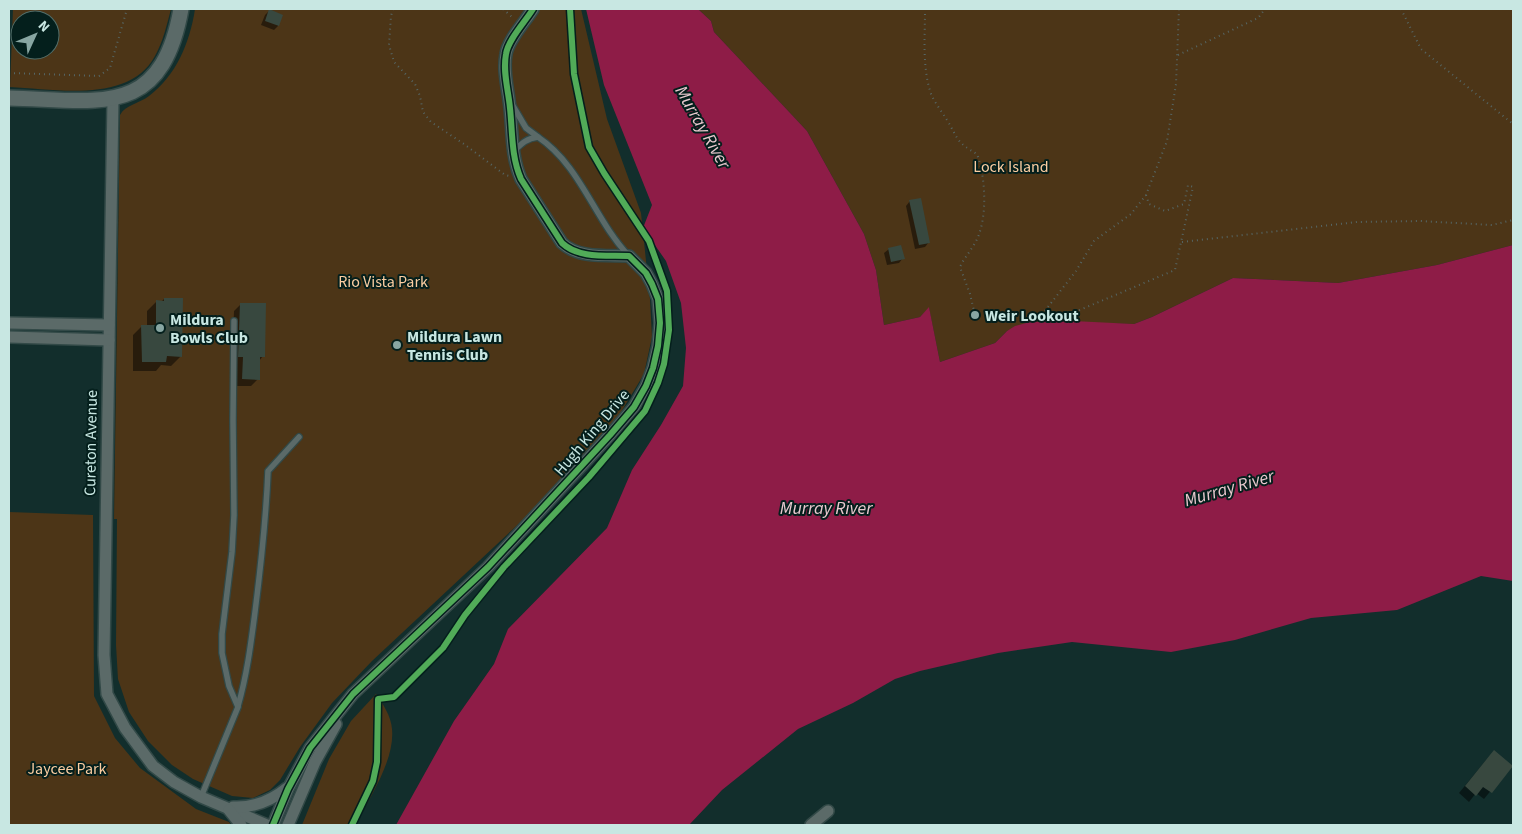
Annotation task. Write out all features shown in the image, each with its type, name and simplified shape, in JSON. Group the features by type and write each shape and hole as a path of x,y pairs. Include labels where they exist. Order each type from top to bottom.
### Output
{"street":[{"path":"9,98 96,100 113,99 128,95 140,88 158,72 166,61 172,46 181,9"},
{"path":"533,9 522,27 516,32 506,53 505,80 516,168 562,243 569,249 579,253 629,256"},
{"name":"Cureton Avenue","path":"113,99 104,655 107,694 124,728 153,766 174,782 201,797 267,825"},
{"name":"Hugh King Drive","path":"273,825 289,787 310,748 353,694 488,568 634,407 646,386 653,368 658,346 660,323 658,299 652,284 646,273 629,256"},
{"path":"9,323 109,326"},
{"path":"9,337 109,340"},
{"name":"Hugh King Drive","path":"288,825 315,762 353,694"},
{"path":"226,807 245,808 262,804 289,787"},
{"path":"226,807 241,825"},
{"path":"812,825 828,811"}],"lane":[{"path":"509,100 518,118 526,128 560,155 568,165 615,239 629,256"},
{"path":"514,151 524,141 538,137"},
{"path":"234,321 234,515 232,552 222,634 222,653 229,686 238,707"},
{"path":"74,324 74,339"},
{"path":"201,797 238,707 246,670 267,509 268,470 299,437"}],"path":[{"path":"9,73 99,76 110,68 127,9"},
{"path":"393,9 390,16 389,45 394,62 414,84 423,112 431,122 505,175 521,179"},
{"path":"925,9 925,69 932,95 952,127 956,138 963,146 977,154 984,188 984,214 976,242 960,267 975,315"},
{"path":"1146,195 1149,204 1165,211 1184,204 1188,185 1193,187 1175,270 1051,322 1044,312 1076,271 1094,241 1131,214 1146,195 1168,142 1176,84 1179,9"},
{"path":"1178,55 1258,18 1264,9"},
{"path":"1401,9 1421,49 1513,124"},
{"path":"1181,243 1357,222 1420,221 1492,225 1513,220"}],"green space":[{"path":"13,9 171,9 158,51 143,71 128,81 110,87 69,91 10,87 11,60 60,60 60,10"},
{"name":"Rio Vista Park","path":"195,9 581,9 607,119 641,213 650,299 652,337 644,374 618,417 526,517 372,661 332,703 300,747 280,780 270,790 253,798 232,796 193,779 172,765 148,741 129,712 118,679 116,645 117,519 114,519 120,115 129,106 149,96 167,79 180,57 190,34"},
{"name":"Lock Island","path":"698,9 1513,9 1513,245 1437,265 1338,283 1233,278 1134,324 1030,322 1007,331 995,343 940,362 929,308 920,317 884,325 876,270 864,234 807,131 714,32 711,21"},
{"name":"Jaycee Park","path":"9,512 93,515 94,696 115,738 140,768 196,809 229,822 231,825 9,825"},
{"path":"376,694 390,719 392,741 386,765 356,825 302,825 329,759 351,721"}],"water":[{"name":"Murray River","path":"586,9 698,9 711,21 714,32 807,131 864,234 876,270 884,325 920,317 929,307 940,362 995,343 1015,326 1030,322 1073,321 1134,324 1233,278 1338,283 1437,265 1513,245 1513,581 1481,576 1397,610 1311,618 1235,640 1171,652 1072,642 998,653 920,671 895,679 853,703 798,729 722,790 689,825 396,825 454,721 494,664 508,629 607,528 632,470 683,386 686,348 681,303 666,261 643,228 652,205 604,85"}],"building":[{"path":"269,9 283,15 279,26 265,21"},
{"path":"921,198 930,243 919,245 909,200"},
{"path":"901,245 905,259 891,262 888,248"},
{"path":"164,298 183,298 182,357 167,356 166,362 142,362 141,325 156,325 156,300 164,301"},
{"path":"240,303 266,303 265,357 260,357 260,380 242,379 243,357 238,357"},
{"path":"1494,750 1513,766 1492,793 1483,787 1476,796 1465,786"}],"cycle path":[{"path":"273,825 288,789 310,748 353,694 488,567 610,435 634,407 646,386 653,368 658,346 660,323 658,299 646,273 629,256 585,254 577,252 562,243 521,179 517,169 513,150 505,60 510,43 533,9"},
{"path":"352,825 373,781 377,762 378,699 394,697 443,648 465,615 504,567 589,477 645,411 658,383 664,364 669,330 667,291 649,241 589,147 574,74 570,9"}],"place":[{"name":"Weir Lookout","path":"975,315"},
{"name":"Mildura Bowls Club","path":"160,328"},
{"name":"Mildura Lawn Tennis Club","path":"397,345"}]}
